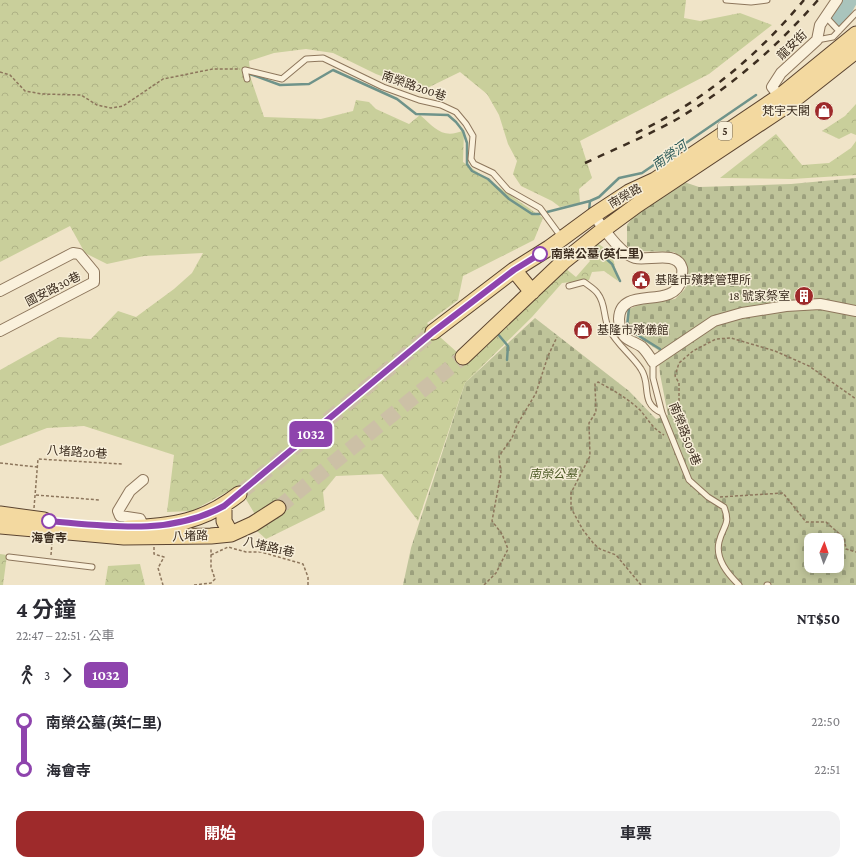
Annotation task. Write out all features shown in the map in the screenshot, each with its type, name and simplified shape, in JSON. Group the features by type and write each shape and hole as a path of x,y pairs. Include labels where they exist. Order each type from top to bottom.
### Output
{"main road":[{"name":"南榮路","path":"433,332 514,270 563,238 594,214 629,192 660,176 783,101 856,34"},
{"name":"南榮路","path":"463,357 563,262 604,229 856,50"},
{"path":"528,261 544,281"},
{"path":"514,270 532,292"},
{"name":"八堵路","path":"0,526 124,537 149,532 207,515 224,506 239,494"},
{"path":"224,506 224,521 231,534"},
{"name":"八堵路","path":"0,514 33,519 126,528 149,532 211,536 231,534 253,524 278,508"},
{"path":"207,515 211,526 211,536"}],"street":[{"name":"龍安街","path":"783,101 772,86 780,73 817,40 820,25 837,0"},
{"path":"594,214 604,229 629,256 636,259 672,258 679,262 682,267 680,286 673,292 663,297 628,302 622,307 619,315 619,323 624,336 642,347 653,362 714,321 742,313 786,306 820,304 856,311"},
{"name":"國安路30巷","path":"0,292 73,253 79,254 94,272 94,282 0,331"},
{"path":"143,480 130,490 118,511 120,516 140,519 149,532"}],"lane":[{"path":"726,0 729,2 767,0"},
{"path":"817,40 833,37 856,13"},
{"path":"826,17 839,31"},
{"name":"南榮路200巷","path":"247,71 282,79 306,59 323,58 383,87 418,100 441,105 456,112 466,124 473,136 471,159 474,164 493,173 508,190 540,208 563,238"},
{"path":"247,71 248,79"},
{"path":"569,286 584,282 598,294 602,302 608,328 621,348 642,370 647,397 654,410 662,413"},
{"name":"南榮路509巷","path":"653,362 653,378 662,413 689,480 708,497 724,507 728,518 719,543 720,558 727,573 739,585"},
{"path":"9,557 92,567"}],"path":[{"path":"0,72 10,75 25,91 42,94 81,95 97,105 111,108 123,106 163,79 213,69 247,71"},
{"path":"484,585 496,573 508,549 502,534 492,521 500,473 499,456 512,438 517,425 536,393 548,356 557,337"},
{"path":"662,413 679,403 679,383 675,376 680,363 693,351 704,345 716,340 730,338 775,351 809,366 856,399"},
{"path":"641,585 616,555 600,549 594,544 583,530 571,508 571,492 590,456 589,423 596,412 594,384 598,382 622,395 640,411 655,430 672,439"},
{"name":"八堵路20巷","path":"33,519 38,459 122,464"},
{"name":"八堵路20巷","path":"0,463 37,467"},
{"path":"708,497 783,493 806,522 826,522 844,538 846,549 856,552"},
{"path":"36,495 100,500"},
{"path":"50,562 53,531"},
{"path":"149,532 154,554 164,557 158,568 163,585"},
{"path":"194,585 212,583 215,579 211,567 211,536"},
{"name":"八堵路1巷","path":"211,555 228,547 246,552 261,552 303,564 308,577 308,585"}],"green space":[{"path":"0,0 686,0 684,18 700,21 740,13 772,25 709,74 580,141 592,178 579,189 580,203 560,207 552,201 521,186 513,174 517,161 508,144 499,115 487,94 460,72 421,91 376,74 333,53 306,49 274,53 249,61 251,79 264,117 321,119 353,111 356,100 369,102 376,109 409,124 420,115 435,128 445,133 457,133 464,130 463,162 543,218 534,240 463,276 458,300 427,323 468,362 565,268 576,277 590,261 583,252 597,243 612,253 618,281 604,271 592,272 589,280 562,283 532,317 465,383 418,521 382,474 336,476 323,492 325,510 266,539 257,531 292,505 282,497 256,516 238,486 192,511 167,512 174,455 84,426 47,428 0,446 0,370 59,337 91,339 118,311 136,317 174,289 192,273 203,253 144,256 107,264 85,253 70,226 0,262"},
{"path":"856,104 856,135 851,133 839,139 822,131 845,116"},
{"path":"776,134 802,165 829,163 851,148 856,141 856,175 792,179 720,178"},
{"name":"南榮公墓","path":"856,178 856,585 403,585 411,548 465,383 535,318 629,391 656,419 668,415 660,374 658,350 627,330 629,309 639,305 675,299 685,289 689,276 685,261 674,252 635,251 627,246 627,225 636,213 681,181 699,187 791,184"},
{"path":"0,554 7,555 3,585 0,585"},
{"path":"140,564 145,585 105,585 108,566"}],"waterway":[{"name":"南榮河","path":"837,23 850,0"},
{"path":"250,74 280,85 309,84 333,70 397,99 416,114 448,115 463,131 467,143 467,164 472,171 488,179 509,199 532,214 541,214"},
{"name":"南榮河","path":"589,211 590,201 599,197 619,178 642,173 756,95"},
{"path":"547,212 590,201"},
{"name":"南榮河","path":"592,246 612,264 620,281"},
{"name":"南榮河","path":"629,308 627,326 631,331 660,349"},
{"path":"497,333 508,346 507,360"}],"tunnel":[{"path":"239,494 433,332"},
{"path":"278,508 463,357"}],"railway":[{"path":"636,133 684,107 728,76 748,59 786,21 804,0"},
{"path":"585,163 645,136 699,106 736,79 770,49 818,0"}],"bus line":[{"name":"1032","path":"49,521 126,528 170,525 207,515 224,506 433,332 514,270 540,254"}],"place":[{"name":"梵宇天閣","path":"824,111"},
{"name":"南榮公墓(英仁里)","path":"540,254"},
{"name":"基隆市殯葬管理所","path":"641,280"},
{"name":"18 號家祭室","path":"804,296"},
{"name":"基隆市殯儀館","path":"583,330"},
{"name":"海會寺","path":"49,521"}]}
